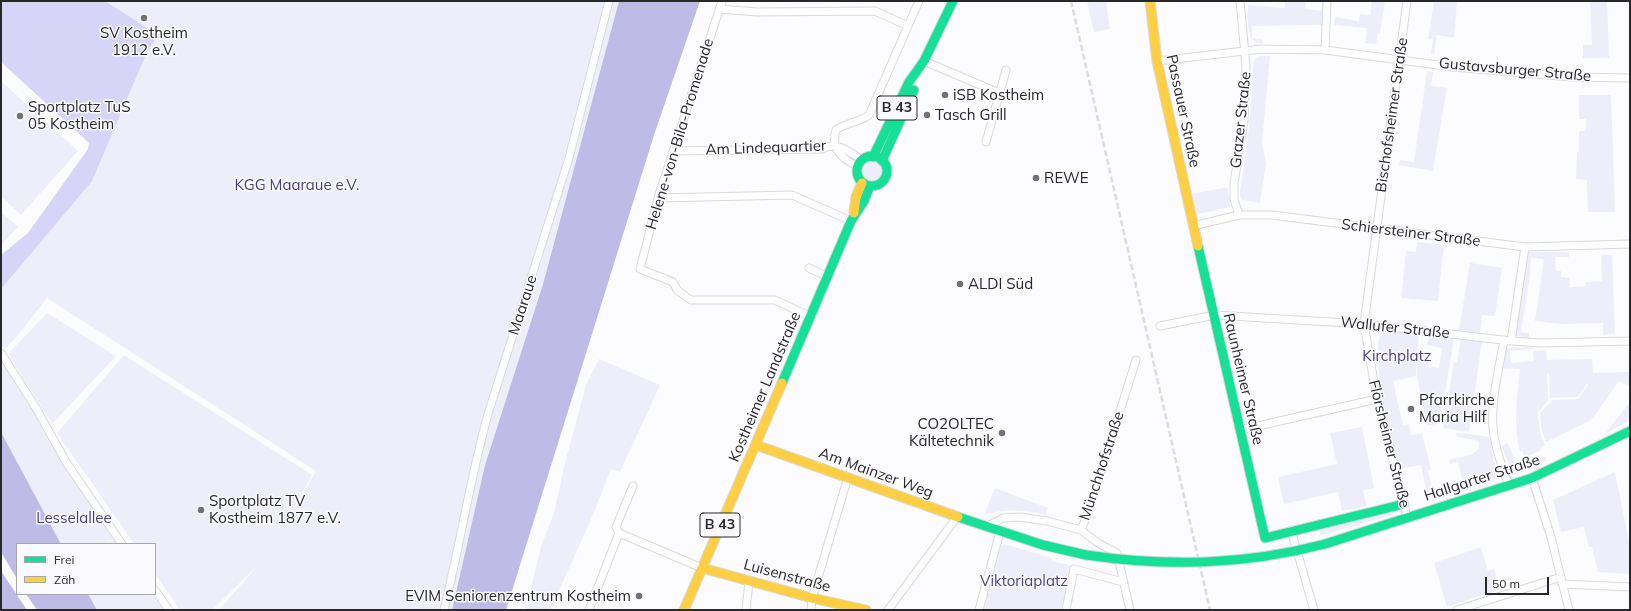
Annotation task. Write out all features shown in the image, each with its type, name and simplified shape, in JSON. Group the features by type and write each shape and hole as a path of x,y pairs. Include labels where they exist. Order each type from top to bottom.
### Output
{"street":[{"name":"Maaraue","path":"444,610 455,563 476,456 569,158 608,1"},
{"name":"Helene-von-Bila-Promenade","path":"722,1 658,198 640,268 673,282 678,291 691,300 775,300 811,317"},
{"path":"860,164 843,148 836,146 834,140 836,130 845,125 859,121 869,114 919,1"},
{"name":"B 43","path":"866,184 879,184 885,178 886,169 878,159 916,84 924,61 953,1"},
{"name":"Passauer Straße","path":"1150,1 1157,60 1193,226"},
{"name":"Grazer Straße","path":"1239,215 1234,199 1234,182 1244,121 1246,66 1240,1"},
{"path":"1325,50 1327,1"},
{"name":"Bischofsheimer Straße","path":"1376,229 1407,1"},
{"path":"719,9 757,12 875,11 908,26"},
{"name":"Gustavsburger Straße","path":"1157,60 1245,50 1325,50 1453,67 1589,78 1630,78"},
{"path":"924,61 999,93"},
{"path":"986,142 1006,70"},
{"name":"Am Lindequartier","path":"673,151 822,149 836,146"},
{"path":"866,184 858,174 860,164 867,158 878,159"},
{"name":"Kostheimer Landstraße","path":"702,568 852,219 864,200 866,184"},
{"path":"658,198 792,195 852,219"},
{"name":"Schiersteiner Straße","path":"1193,226 1239,215 1272,215 1525,247 1630,244"},
{"name":"Raunheimer Straße","path":"1193,226 1215,315 1265,538"},
{"name":"Flörsheimer Straße","path":"1376,229 1364,324 1377,398 1407,517"},
{"path":"1508,486 1494,437 1493,423 1496,391 1525,247"},
{"path":"809,268 828,277"},
{"name":"Wallufer Straße","path":"1160,326 1215,315 1364,324 1507,341 1547,343 1630,341"},
{"path":"1,353 36,408 66,462 121,543"},
{"name":"Münchhofstraße","path":"1130,610 1117,552 1098,543 1081,530 1089,510 1136,360"},
{"path":"1240,430 1377,398"},
{"name":"Hallgarter Straße","path":"1325,544 1532,478 1630,431"},
{"name":"Am Mainzer Weg","path":"756,445 986,527 1043,545 1086,555 1153,563 1208,563 1264,557 1325,544"},
{"path":"811,610 812,598 848,477"},
{"path":"1532,478 1551,537 1569,610"},
{"path":"633,486 616,527 619,533 702,568"},
{"name":"Hallgarter Straße","path":"1265,538 1291,530 1404,504"},
{"path":"888,610 957,517"},
{"path":"986,527 1004,518 1020,517 1047,521 1081,530"},
{"path":"1291,530 1314,610"},
{"path":"589,610 619,533"},
{"path":"979,610 1004,533"},
{"name":"B 43","path":"684,610 702,568"},
{"name":"Luisenstraße","path":"702,568 812,598 866,610"},
{"path":"1066,610 1074,569 1123,582"},
{"path":"746,610 749,580"},
{"path":"1457,610 1562,581 1630,587"},
{"path":"156,591 169,610"}],"green space":[{"name":"KGG Maaraue e.V.","path":"91,1 619,1 543,284 485,465 452,610 219,610 259,564 212,610 180,610 156,575 156,543 133,543 57,433 124,355 312,475 285,525 316,471 47,298 14,340 5,349 1,344 1,289 48,232 154,40"},
{"path":"1087,1 1106,1 1110,29 1094,32"},
{"path":"1285,1 1306,1 1305,9 1324,11 1323,25 1252,26 1252,38 1262,39 1262,43 1252,40 1248,23 1248,5 1285,8"},
{"path":"1372,1 1385,1 1380,33 1378,33 1376,44 1365,43 1367,28 1334,25 1335,17 1359,21 1360,14 1370,15"},
{"path":"1434,1 1457,1 1454,38 1437,35 1434,54 1431,53 1433,40 1428,39"},
{"path":"1590,1 1607,1 1609,58 1583,58 1583,45 1592,45"},
{"path":"1261,56 1270,56 1262,143 1266,163 1260,203 1242,200 1240,192 1249,128 1253,64 1255,59"},
{"path":"1427,71 1433,72 1431,86 1447,88 1433,171 1399,165 1400,160 1414,162"},
{"name":"Sportplatz TuS 05 Kostheim","path":"1,81 78,151 21,215 1,196"},
{"path":"1579,95 1611,95 1615,212 1588,212 1587,180 1576,179 1577,152 1579,152 1579,131 1586,131 1586,119 1579,119"},
{"path":"872,161 879,164 882,171 879,178 872,181 865,178 862,171 865,164"},
{"path":"1227,187 1231,207 1197,214 1192,194"},
{"path":"1,212 18,227 1,245"},
{"path":"1417,242 1444,245 1438,301 1401,298 1406,251 1416,252"},
{"path":"1529,252 1569,252 1569,257 1555,257 1556,271 1561,271 1561,277 1569,278 1570,287 1586,286 1586,282 1602,281 1601,255 1612,255 1615,334 1603,335 1603,323 1561,324 1535,321 1544,259 1531,258 1531,270 1521,332 1529,333 1529,338 1516,336 1527,254"},
{"path":"1470,263 1502,268 1495,316 1482,315 1480,333 1459,330"},
{"path":"47,313 116,356 52,424 8,354"},
{"name":"Kirchplatz","path":"1383,328 1419,332 1416,376 1393,381 1403,425 1409,424 1411,435 1422,433 1431,470 1428,471 1432,489 1463,482 1458,462 1450,464 1449,460 1471,455 1479,449 1479,442 1476,440 1457,437 1456,433 1489,437 1498,478 1427,494 1421,465 1404,468 1399,465 1387,416 1379,374 1379,339"},
{"path":"1429,336 1454,338 1440,423 1427,426 1417,376 1417,360 1428,361 1428,366 1439,368 1442,348 1427,345"},
{"path":"1461,338 1482,341 1469,432 1443,428 1454,362 1457,363"},
{"path":"1533,347 1533,349 1510,351 1511,363 1534,361 1533,351 1546,350 1547,360 1592,359 1593,373 1630,372 1630,387 1619,381 1589,421 1546,442 1542,432 1540,413 1553,400 1578,399 1588,385 1587,384 1578,397 1550,398 1549,374 1547,374 1548,400 1538,413 1540,433 1545,445 1540,448 1541,450 1525,458 1522,451 1520,452 1516,421 1520,369 1502,368 1506,348"},
{"name":"Lesselallee","path":"1,353 121,543 60,543 1,432"},
{"path":"599,359 660,385 620,472 611,469 590,522 550,610 526,610 541,546 554,513 564,467 586,385"},
{"path":"1630,402 1630,420 1605,434"},
{"path":"1362,427 1374,488 1363,490 1367,506 1342,511 1338,492 1284,504 1278,477 1337,464 1330,433"},
{"path":"1508,443 1518,469 1545,456 1547,460 1520,473 1513,473 1501,446"},
{"path":"1615,472 1630,546 1630,574 1598,572 1592,547 1589,547 1584,527 1561,532 1553,500"},
{"path":"995,488 1048,508 1046,515 1015,510 999,511 984,515"},
{"path":"1393,512 1393,514 1389,516 1320,535 1319,528"},
{"name":"Viktoriaplatz","path":"1004,544 1052,558 1052,561 1073,566 1061,610 984,610 988,593 991,593 991,590 989,589 1001,546"},
{"path":"1481,547 1488,571 1494,569 1501,589 1447,607 1434,563"},
{"path":"89,595 156,595 169,610 97,610"}],"shaded area":[{"path":"1,1 105,1 158,35 147,52 92,181 1,289 1,255 28,233 88,149 89,143 1,62"},
{"path":"619,1 700,1 655,132 506,610 452,610 485,465 543,284"},
{"path":"1,432 60,543 16,543 16,577 1,552"},
{"path":"1,571 27,610 1,610"},
{"path":"27,595 89,595 97,610 37,610"}],"railway":[{"path":"1071,1 1210,610"}],"traffic: fast":[{"path":"873,157 909,82 924,61 953,1"},
{"path":"882,161 914,90"},
{"path":"872,156 882,161 887,171 882,181 872,186 862,181 857,171 862,161 872,156"},
{"path":"782,383 851,221 864,201 870,186"},
{"path":"1198,246 1265,538 1404,504"},
{"path":"1325,544 1532,478 1630,431"},
{"path":"958,517 1043,545 1086,555"},
{"path":"1086,555 1147,561 1206,562 1265,556 1325,544"}],"traffic: slow":[{"path":"1150,1 1157,61 1198,246"},
{"path":"854,213 856,197 862,183"},
{"path":"684,610 782,383"},
{"path":"756,445 958,517"},
{"path":"702,568 812,598 866,610"}],"place":[{"name":"SV Kostheim 1912 e.V.","path":"144,18"},
{"name":"iSB Kostheim","path":"945,95"},
{"name":"Tasch Grill","path":"927,115"},
{"name":"Sportplatz TuS 05 Kostheim","path":"20,116"},
{"name":"REWE","path":"1036,178"},
{"name":"ALDI Süd","path":"960,284"},
{"name":"Pfarrkirche Maria Hilf","path":"1411,409"},
{"name":"CO2OLTEC Kältetechnik","path":"1002,433"},
{"name":"Sportplatz TV Kostheim 1877 e.V.","path":"201,510"},
{"name":"EVIM Seniorenzentrum Kostheim","path":"639,596"}]}
